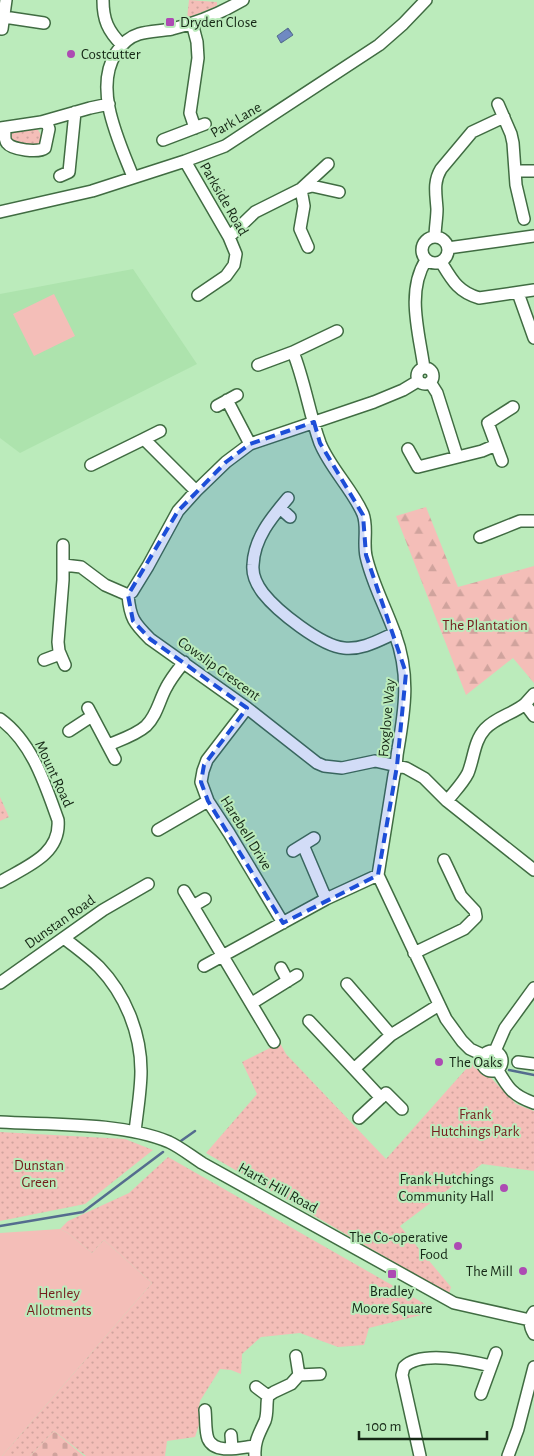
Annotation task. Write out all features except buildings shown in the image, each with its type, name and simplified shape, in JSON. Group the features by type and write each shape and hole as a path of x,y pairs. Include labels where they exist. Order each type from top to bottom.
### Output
{"street":[{"path":"2,29 6,0"},
{"path":"103,0 108,28 122,45"},
{"path":"133,177 106,91 109,66 122,45 139,34 171,29 192,23 243,0"},
{"name":"Park Lane","path":"0,212 75,195 185,161 226,146 355,62 385,40 426,0"},
{"path":"4,17 44,23"},
{"path":"163,140 200,126 194,107 198,58 197,42 192,23"},
{"path":"41,122 47,123 49,129 45,148 40,151 13,148 5,140 3,128 41,122 109,104"},
{"path":"498,104 512,134 517,195 524,219"},
{"path":"60,176 69,172 75,112"},
{"path":"435,237 437,216 435,190 438,174 472,132 504,117"},
{"name":"Parkside Road","path":"185,161 229,237 236,254 232,268 223,279 198,295"},
{"path":"301,189 328,164"},
{"path":"515,171 534,171"},
{"path":"229,237 255,212 301,189 312,186 339,192"},
{"path":"301,189 304,206 300,229 308,247"},
{"path":"448,248 534,236"},
{"path":"435,237 443,240 448,248 446,258 441,262 433,264 423,256 423,246 430,238 435,237"},
{"path":"424,368 415,293 417,277 426,260"},
{"path":"441,262 455,284 472,296 479,298 534,290"},
{"path":"518,293 534,338"},
{"path":"258,365 337,332"},
{"name":"Foxglove Way","path":"293,352 302,374 309,407 320,443 363,515 366,555 395,634 406,673 404,711 397,754 398,766 394,776 378,875"},
{"path":"424,368 429,369 433,378 430,382 424,384 418,381 417,372 424,368"},
{"path":"64,565 81,568 105,585 128,595 132,592 148,566 178,511 226,462 250,444 374,402 403,390 418,381"},
{"path":"430,382 437,393 457,456"},
{"path":"227,401 250,444"},
{"path":"502,461 488,423 513,407"},
{"path":"91,465 160,431"},
{"path":"144,439 196,491"},
{"path":"408,449 418,467 496,445"},
{"path":"288,498 265,528 253,563 253,572 258,585 267,598 312,635 331,645 355,649 395,634"},
{"path":"280,508 290,517"},
{"path":"480,537 520,521 534,521"},
{"path":"63,545 64,565 58,642 60,654 65,665"},
{"name":"Cowslip Crescent","path":"128,595 130,614 137,626 150,639 247,708 317,762 324,766 350,768 365,762 375,761 406,768 424,778 447,801 534,870"},
{"path":"44,660 60,654"},
{"path":"108,746 146,726 159,706 165,689 184,662"},
{"path":"447,801 464,781 478,741 484,730 495,721 513,713 534,694"},
{"path":"525,704 534,716"},
{"name":"Harebell Drive","path":"247,708 204,765 202,782 208,801 283,922"},
{"path":"70,731 90,712 115,759"},
{"name":"Mount Road","path":"0,719 20,738 37,767 58,820 59,828 55,842 48,852 0,882"},
{"path":"158,830 208,801"},
{"path":"293,851 314,838"},
{"path":"303,845 326,899"},
{"path":"414,953 464,929 476,917 476,911 461,896 444,860"},
{"path":"450,873 461,868"},
{"path":"204,966 326,899 378,875 438,1005 462,1041 470,1049 483,1055"},
{"name":"Dunstan Road","path":"0,983 103,910 145,889"},
{"path":"184,891 252,1002 274,1042"},
{"path":"193,906 205,899"},
{"path":"64,938 99,967 116,990 132,1020 139,1046 141,1071 135,1132"},
{"path":"252,1002 293,978 281,968"},
{"path":"347,984 391,1034"},
{"path":"494,1051 505,1028 534,988"},
{"path":"354,1069 391,1034 438,1005"},
{"path":"309,1021 381,1098"},
{"path":"488,1051 500,1054 502,1060 497,1069 492,1071 486,1069 482,1061 483,1055 488,1051"},
{"path":"518,1062 534,1064"},
{"path":"497,1069 511,1091 518,1097 533,1099"},
{"path":"359,1118 386,1093 402,1109"},
{"name":"Harts Hill Road","path":"0,1122 105,1128 135,1132 169,1142 202,1163 454,1303 532,1316"},
{"path":"532,1316 531,1330 534,1334"},
{"path":"481,1394 496,1353"},
{"path":"296,1356 299,1375"},
{"path":"420,1456 402,1375 404,1367 413,1362 440,1358 463,1359 491,1366"},
{"path":"508,1456 518,1428 534,1367"},
{"path":"205,1410 208,1439 216,1447 255,1451 258,1431 265,1420 268,1396 291,1384 299,1375 320,1374"},
{"path":"256,1387 268,1396"},
{"path":"231,1435 232,1448"}],"highlighted area":[{"path":"314,422 320,443 363,515 366,555 406,673 397,766 378,875 283,923 208,801 201,782 204,765 247,708 150,639 133,621 128,595 178,511 226,462 250,444"}],"shaded area":[{"path":"133,269 197,364 20,453 0,438 0,294"}],"green space":[{"path":"189,0 217,2 217,6 187,18"},
{"path":"36,128 41,136 40,145 11,143 10,134 12,132"},
{"path":"54,294 75,336 34,356 13,314"},
{"name":"The Plantation","path":"426,507 458,587 534,566 534,683 513,658 466,695 396,516"},
{"path":"0,797 9,817 0,821"},
{"name":"Frank Hutchings Park","path":"280,1043 286,1054 386,1159 474,1060 516,1104 534,1111 534,1171 482,1164 400,1226 451,1287 449,1294 206,1153 257,1094 242,1062"},
{"name":"Dunstan Green","path":"0,1132 125,1139 153,1150 85,1204 0,1221"},
{"path":"168,1157 432,1308 429,1313 369,1328 364,1345 338,1347 300,1333 261,1337 242,1354 241,1374 231,1370 220,1369 200,1401 199,1407 203,1413 195,1437 167,1441 165,1456 86,1456 54,1431 30,1456 2,1456 152,1283 104,1240 92,1253 68,1233 60,1229 68,1221 129,1193"},
{"name":"Henley Allotments","path":"60,1229 68,1233 92,1253 104,1240 152,1283 2,1456 0,1456 0,1233"},
{"path":"54,1431 84,1456 30,1456"}],"water":[{"path":"288,28 293,35 281,43 277,36"}],"waterway":[{"path":"509,1070 534,1075"},
{"path":"178,1143 195,1131"},
{"path":"0,1226 83,1212 163,1152"}],"place":[{"name":"Dryden Close","path":"170,22"},
{"name":"Costcutter","path":"71,54"},
{"name":"The Oaks","path":"439,1062"},
{"name":"Frank Hutchings Community Hall","path":"504,1188"},
{"name":"The Co-operative Food","path":"458,1246"},
{"name":"The Mill","path":"523,1271"},
{"name":"Bradley Moore Square","path":"392,1274"}]}
